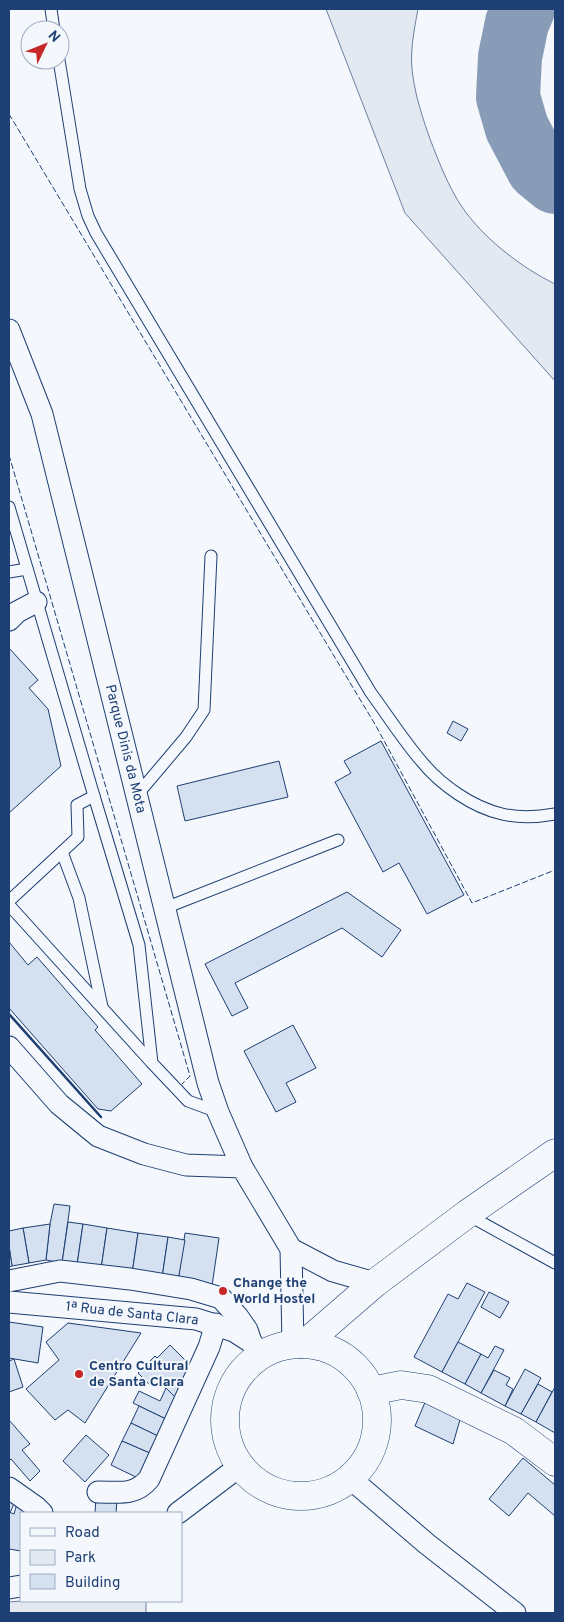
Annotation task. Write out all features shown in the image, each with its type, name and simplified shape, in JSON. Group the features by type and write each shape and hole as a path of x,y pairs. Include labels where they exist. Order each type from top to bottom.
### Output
{"main road":[{"path":"297,1344 320,1347 337,1354 357,1369 371,1391 377,1414 376,1438 366,1461 351,1479 330,1492 305,1497 280,1494 258,1483 240,1466 228,1444 225,1418 229,1394 256,1349 271,1350 309,1340 375,1283 467,1214 555,1153"},
{"path":"337,1354 356,1308 375,1283"},
{"path":"371,1391 401,1385 428,1389 514,1431 555,1462"}],"street":[{"name":"Parque Dinis da Mota","path":"9,330 42,414 208,1083 218,1112 242,1167 291,1249"},
{"path":"9,620 17,612 36,602"},
{"path":"9,1047 59,1104 98,1136 144,1154 186,1165 242,1167"},
{"path":"291,1249 333,1271 375,1283"},
{"path":"291,1249 297,1344"},
{"name":"1ª Rua de Santa Clara","path":"9,1281 60,1271 130,1279 191,1289 221,1298 247,1330 256,1349"},
{"name":"1ª Rua de Santa Clara","path":"9,1302 182,1318 216,1324 234,1331 256,1349"},
{"path":"98,1492 134,1491 142,1487 149,1479 210,1347 216,1324"},
{"path":"179,1512 240,1466"},
{"path":"351,1479 427,1544 515,1613"},
{"path":"9,1488 41,1512"}],"lane":[{"path":"61,70 80,189 88,216 96,233 371,693 422,762 455,792 478,805 502,814 538,817 555,814"},
{"path":"9,507 139,945 152,1063"},
{"path":"137,795 186,737 204,710 211,556"},
{"path":"9,572 27,569"},
{"path":"9,901 78,837 77,805 94,796"},
{"path":"165,908 338,840"},
{"path":"62,852 78,898 102,1008"},
{"path":"9,906 188,1101 218,1112"},
{"path":"467,1214 555,1263"}],"green space":[{"path":"326,9 418,9 412,43 412,68 418,101 430,139 452,191 471,219 504,251 530,270 555,284 555,381 405,213"}],"shaded area":[{"path":"9,1602 146,1602 146,1613 9,1613"}],"building":[{"path":"9,648 38,680 29,688 48,709 61,766 9,813"},
{"path":"453,721 468,729 461,741 447,733"},
{"path":"381,741 464,895 427,914 399,863 383,872 335,782 351,773 344,761"},
{"path":"279,761 288,797 185,821 177,786"},
{"path":"347,892 401,930 382,957 342,928 235,983 248,1008 232,1016 205,964"},
{"path":"9,942 28,965 37,957 98,1027 95,1030 142,1084 111,1111 98,1109 9,1008"},
{"path":"293,1025 316,1068 286,1083 296,1102 276,1112 244,1051"},
{"path":"54,1204 70,1206 62,1263 46,1260"},
{"path":"68,1222 83,1224 77,1265 62,1263"},
{"path":"50,1224 46,1260 29,1263 23,1228"},
{"path":"83,1224 107,1228 101,1269 77,1265"},
{"path":"23,1228 29,1263 12,1266 9,1231"},
{"path":"107,1228 138,1233 132,1274 101,1269"},
{"path":"138,1233 168,1237 162,1278 132,1274"},
{"path":"185,1233 219,1238 212,1286 178,1281"},
{"path":"168,1237 185,1240 178,1281 162,1278"},
{"path":"9,1246 12,1266 9,1267"},
{"path":"467,1283 485,1292 442,1372 414,1357 448,1294 458,1299"},
{"path":"489,1292 509,1302 500,1318 481,1307"},
{"path":"9,1322 43,1327 38,1363 9,1358"},
{"name":"Centro Cultural de Santa Clara","path":"68,1323 141,1333 85,1423 68,1410 55,1420 26,1389 59,1360 46,1342"},
{"path":"458,1342 481,1354 465,1384 442,1372"},
{"path":"170,1345 192,1367 178,1400 158,1381 152,1387 138,1373 155,1356 157,1358"},
{"path":"495,1346 504,1350 481,1393 465,1384 481,1354 488,1358"},
{"path":"14,1359 23,1387 9,1392 9,1361"},
{"path":"525,1369 541,1378 521,1414 505,1406"},
{"path":"494,1370 510,1378 506,1385 513,1389 505,1406 481,1393"},
{"path":"538,1384 552,1392 536,1422 521,1414"},
{"path":"555,1387 555,1433 536,1422"},
{"path":"166,1388 178,1400 168,1420 133,1403 139,1391 160,1401"},
{"path":"426,1400 461,1416 453,1444 415,1426"},
{"path":"139,1406 168,1420 160,1437 131,1423"},
{"path":"9,1420 30,1444 22,1450 40,1471 30,1481 11,1459 9,1461"},
{"path":"131,1423 160,1437 152,1454 122,1441"},
{"path":"86,1435 109,1455 85,1482 63,1461"},
{"path":"122,1441 152,1454 140,1479 111,1465"},
{"path":"523,1458 555,1485 555,1516 528,1493 509,1516 489,1499"},
{"path":"9,1490 18,1494 10,1513 9,1512"},
{"path":"96,1497 117,1500 116,1512 95,1512"},
{"path":"18,1500 32,1512 20,1512 20,1551 9,1549 9,1512 14,1514"}],"taxiway":[{"path":"523,9 517,23 510,57 508,97 517,128 538,168 555,182"}],"fence":[{"path":"9,114 376,726 472,903 555,870"},
{"path":"9,455 190,1076 182,1084"}],"wall":[{"path":"9,1014 101,1117"}],"place":[{"name":"Change the World Hostel","path":"223,1291"},
{"name":"Centro Cultural de Santa Clara","path":"79,1374"}]}
